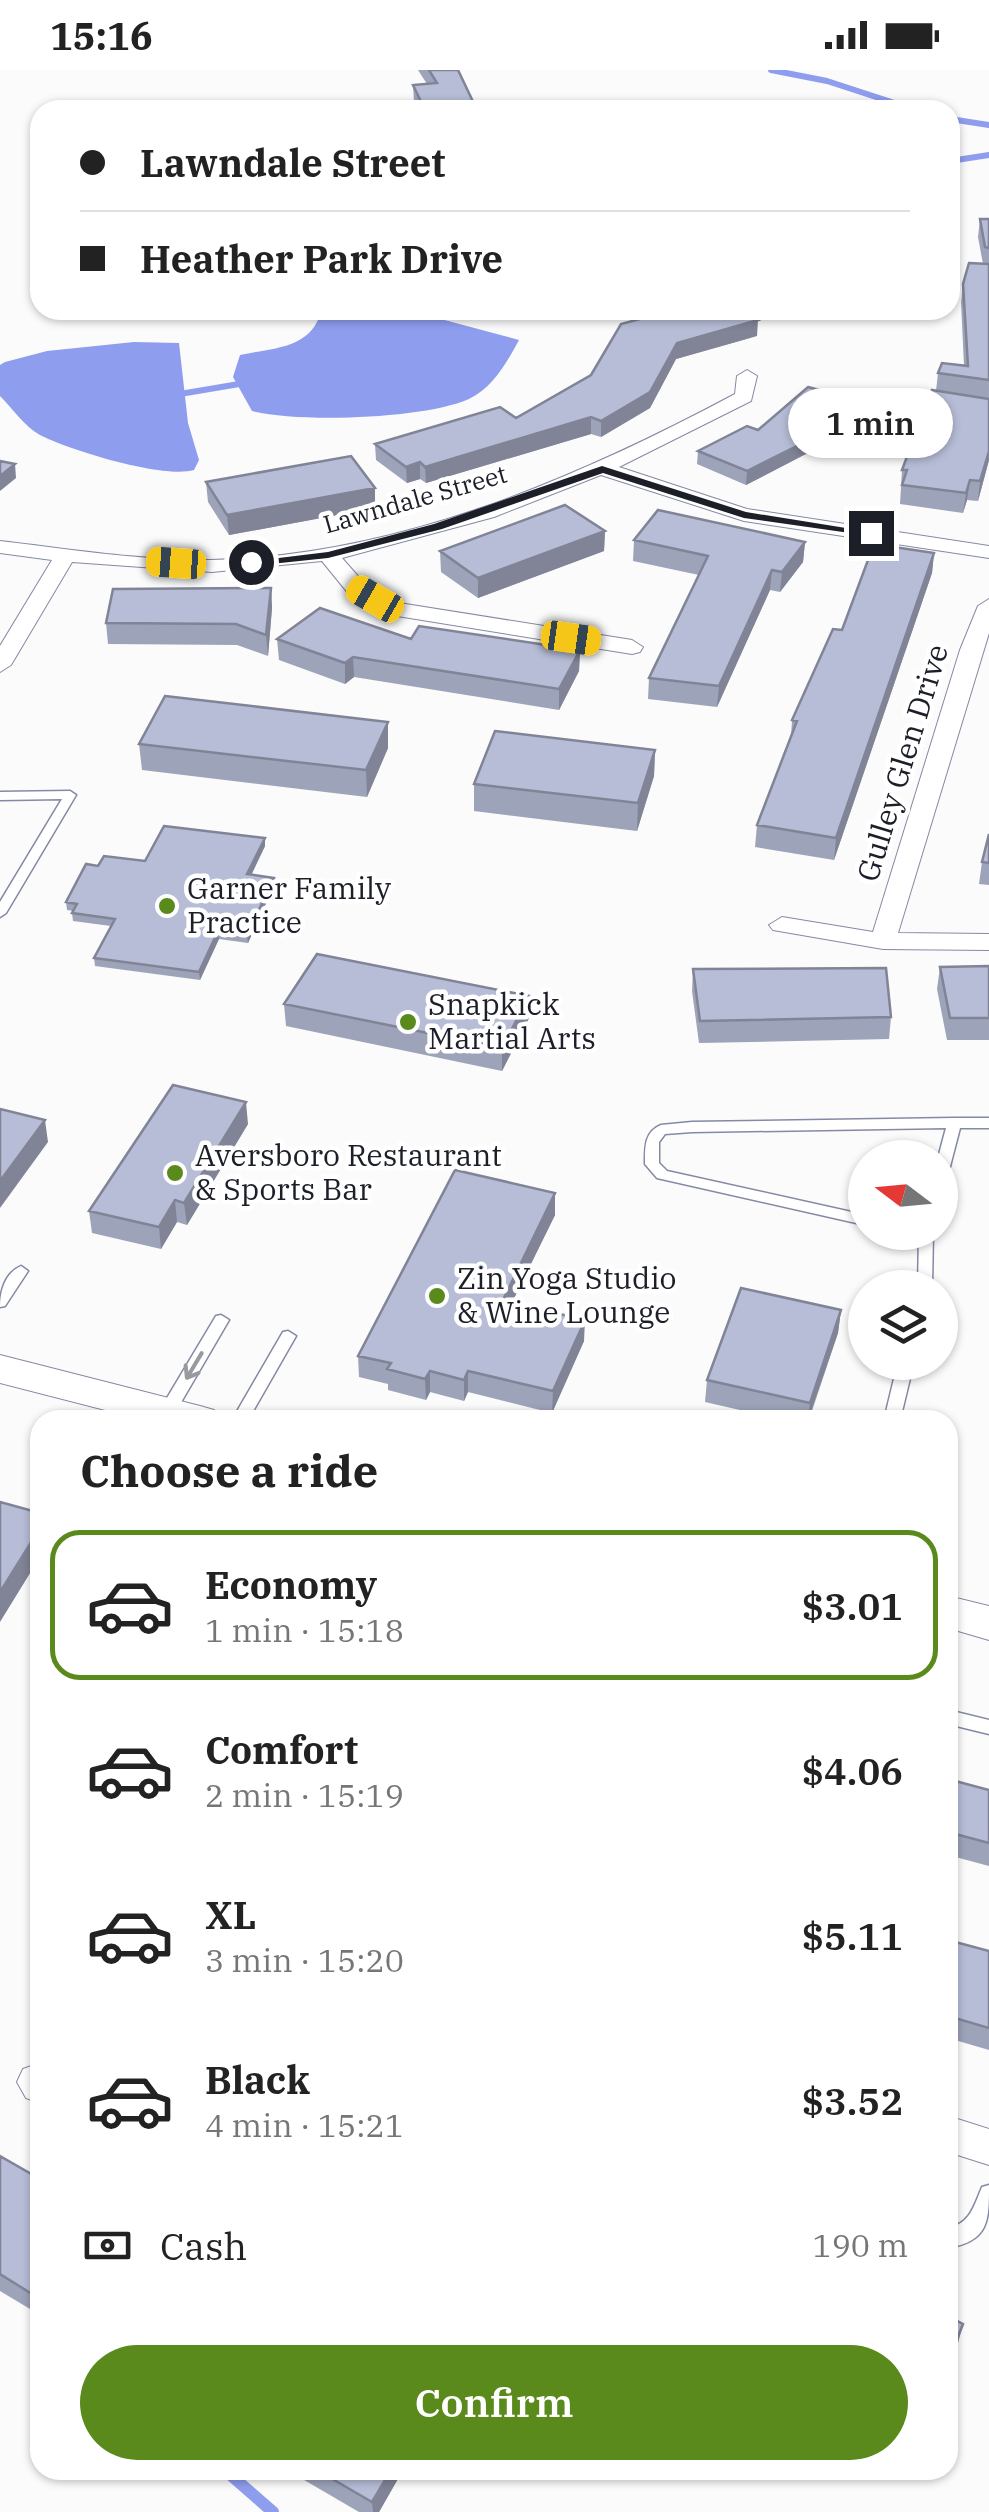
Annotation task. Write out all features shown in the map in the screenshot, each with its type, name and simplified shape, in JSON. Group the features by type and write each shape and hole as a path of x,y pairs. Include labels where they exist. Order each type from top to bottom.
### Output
{"street":[{"name":"Lawndale Street","path":"0,547 212,566 328,555 438,526 602,469 744,397 747,376"},
{"path":"602,469 744,515 989,552"},
{"path":"0,664 66,555"},
{"path":"328,555 356,588 394,609 632,647"},
{"name":"Gulley Glen Drive","path":"883,940 980,652 989,606"},
{"path":"782,925 883,940 989,942"},
{"path":"0,1369 160,1410"},
{"path":"958,1615 989,1623"},
{"path":"958,2137 989,2147"}],"lane":[{"path":"0,796 70,795 0,913"},
{"path":"950,1140 954,1122"},
{"path":"848,1216 662,1175 652,1164 652,1142 661,1130 692,1127 989,1123"},
{"path":"0,1302 21,1271"},
{"path":"185,1410 221,1320"},
{"path":"246,1410 288,1336"},
{"path":"894,1410 902,1380"},
{"path":"958,1720 989,1728"},
{"path":"958,2237 980,2221 989,2194"}],"water":[{"path":"444,320 519,340 485,388 449,406 361,417 299,417 252,411 233,377 240,355 300,340 317,323"},
{"path":"134,342 179,343 188,423 199,460 194,470 139,467 54,441 29,427 0,396 0,365 5,362 47,351"}],"building":[{"path":"429,70 458,70 472,100 420,100 413,85 437,83"},
{"path":"980,219 989,219 989,248 985,247"},
{"path":"969,263 989,264 989,380 938,373 942,363 968,366 963,284"},
{"path":"636,320 758,320 677,343 650,392 601,421 591,417 425,467 420,462 406,467 375,444 500,407 516,418 591,375 621,324"},
{"path":"808,387 862,401 829,430 747,471 698,451 747,426 758,430"},
{"path":"932,390 989,399 989,451 980,481 970,480 966,493 902,485 907,470 902,470"},
{"path":"351,456 375,488 227,515 206,482"},
{"path":"0,461 15,464 0,476"},
{"path":"565,505 605,531 478,578 440,551"},
{"path":"658,510 805,542 782,572 772,570 719,686 649,678 708,556 634,540"},
{"path":"874,544 934,553 836,838 757,825 797,721 792,720 833,629 842,630"},
{"path":"271,588 266,635 236,624 106,623 113,589"},
{"path":"320,608 411,639 419,626 580,650 559,689 353,657 345,663 277,639"},
{"path":"165,696 388,722 366,770 139,744"},
{"path":"495,731 655,750 638,803 474,784"},
{"name":"Garner Family Practice","path":"164,826 265,838 247,874 274,878 247,935 218,931 199,972 94,958 115,919 72,913 77,904 66,902 86,864 98,866 104,856 145,861"},
{"path":"989,834 989,863 982,862"},
{"path":"317,954 529,996 502,1048 284,1004"},
{"path":"989,966 989,1018 950,1018 940,967"},
{"path":"886,968 891,1017 700,1021 693,969"},
{"name":"Aversboro Restaurant & Sports Bar","path":"173,1085 246,1102 184,1203 175,1200 159,1227 89,1211"},
{"path":"0,1109 45,1120 0,1181"},
{"path":"455,1170 555,1193 503,1300 585,1320 553,1391 468,1371 464,1380 430,1371 425,1379 387,1369 391,1363 358,1356"},
{"path":"741,1288 841,1310 810,1403 707,1380"},
{"path":"0,1502 30,1510 30,1544 0,1592"},
{"path":"958,1782 989,1790 989,1843 958,1835"},
{"path":"958,1943 989,1951 989,2028 958,2019"},
{"path":"0,2156 30,2173 30,2293 0,2274"},
{"path":"334,2480 385,2480 372,2502"}],"waterway":[{"path":"771,70 827,81 885,100"},
{"path":"960,121 989,125"},
{"path":"960,159 989,155"},
{"path":"174,395 251,382"},
{"path":"236,2480 273,2512"}],"place":[{"name":"Garner Family Practice","path":"167,906"},
{"name":"Snapkick Martial Arts","path":"408,1022"},
{"name":"Aversboro Restaurant & Sports Bar","path":"175,1173"},
{"name":"Zin Yoga Studio & Wine Lounge","path":"437,1296"}],"route":[{"path":"251,562 328,555 438,526 602,469 744,515 871,533"}]}
